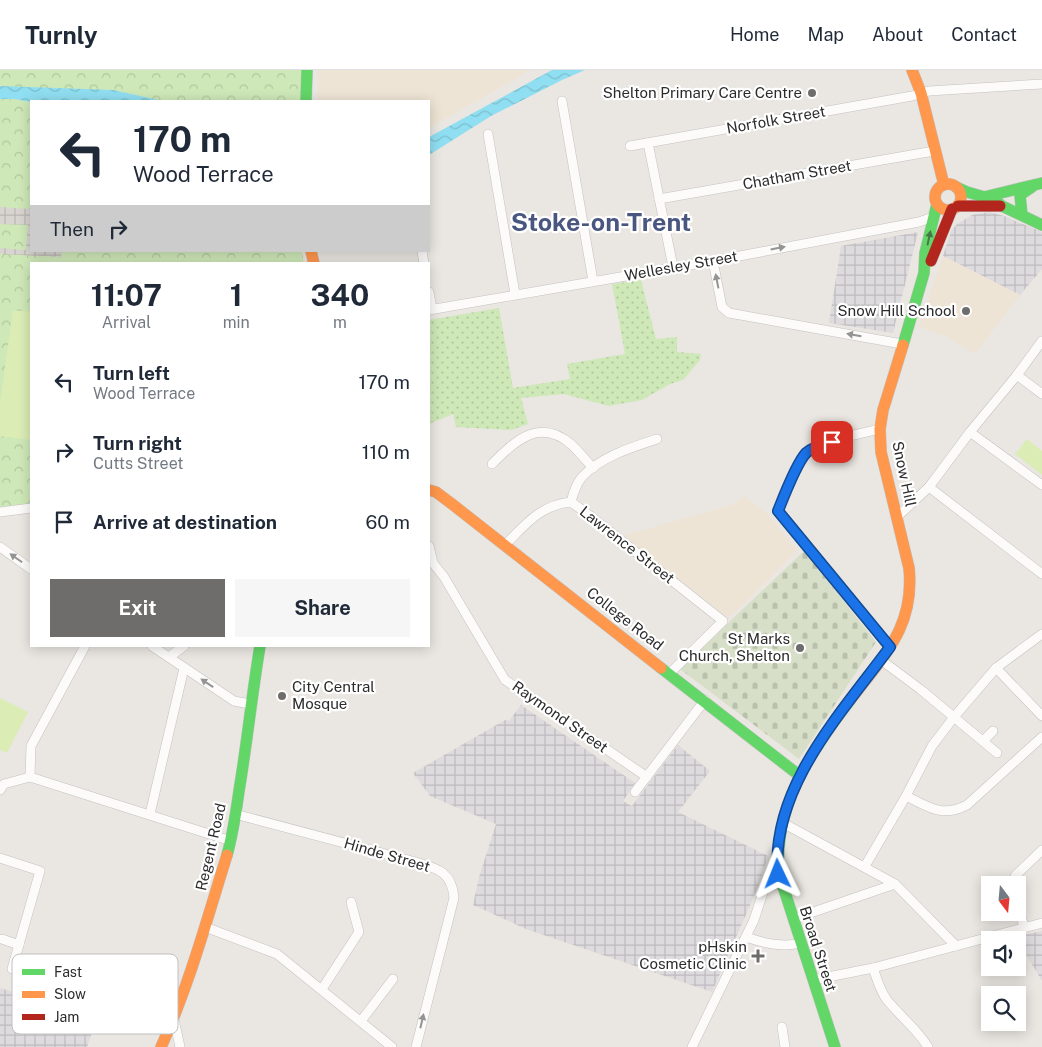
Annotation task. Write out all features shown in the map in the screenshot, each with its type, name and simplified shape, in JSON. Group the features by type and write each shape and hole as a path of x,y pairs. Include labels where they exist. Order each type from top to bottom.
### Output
{"main road":[{"path":"306,100 307,70"},
{"path":"912,70 921,93 944,185"},
{"path":"1002,206 978,205 942,208 937,204 936,196 937,191 944,185 949,184 967,192 995,200 1002,206 1042,225"},
{"path":"984,196 1039,184"},
{"path":"1022,215 1020,195 1039,184"},
{"path":"955,207 961,196 956,187"},
{"name":"Snow Hill","path":"924,273 925,253 937,204"},
{"name":"Snow Hill","path":"910,595 909,568 881,452 880,429 883,410 924,273 934,256 945,225 955,207"},
{"name":"College Road","path":"430,490 436,492 800,776"},
{"name":"Broad Street","path":"835,1047 778,874 777,857 788,804 800,776 826,734 890,647 906,617 910,595"},
{"name":"Regent Road","path":"178,1007 231,841 260,647"},
{"name":"Regent Road","path":"161,1047 167,1034"}],"street":[{"name":"Norfolk Street","path":"630,146 893,100 929,91 1042,84"},
{"path":"562,101 593,281"},
{"path":"488,134 515,294"},
{"path":"648,143 673,267"},
{"name":"Chatham Street","path":"659,199 934,151"},
{"name":"Wellesley Street","path":"430,310 919,222 933,217"},
{"path":"713,260 722,307 729,313 902,344"},
{"path":"898,517 929,486 1042,341"},
{"path":"1017,375 1042,394"},
{"path":"880,429 817,446 805,454 778,511 890,647"},
{"path":"492,464 523,437 538,432 561,436 593,468"},
{"path":"970,432 1042,485"},
{"path":"571,502 581,478 593,468 619,452 657,439"},
{"path":"929,486 1042,574"},
{"name":"Lawrence Street","path":"504,546 544,510 556,504 571,502 724,621 670,673"},
{"path":"0,512 30,508"},
{"path":"0,548 30,568"},
{"name":"Raymond Street","path":"430,550 433,571 444,577 505,680 647,777"},
{"path":"865,866 906,796 932,746 954,717 996,668 1042,634"},
{"path":"30,777 31,746 84,647"},
{"path":"154,647 234,701 250,704"},
{"path":"169,657 183,647"},
{"path":"881,660 997,753"},
{"path":"150,814 184,668"},
{"path":"996,668 1042,716"},
{"path":"635,792 705,700"},
{"path":"983,741 993,731"},
{"path":"906,796 938,811 958,810 967,805 1042,737"},
{"path":"0,790 4,784 30,777 231,841"},
{"name":"Hinde Street","path":"235,814 436,868 447,877 452,886 454,898 416,1047"},
{"path":"783,823 895,884 956,946"},
{"path":"1015,876 1042,850"},
{"path":"0,858 40,872 16,954"},
{"path":"693,1047 754,920 765,886 778,874"},
{"path":"793,919 895,884"},
{"path":"322,988 359,932 351,902"},
{"path":"1022,921 1024,928"},
{"path":"813,980 872,968 1042,923"},
{"path":"205,927 277,954 322,988 392,1047"},
{"path":"746,937 759,942 791,946 801,943"},
{"path":"2,939 19,945"},
{"path":"872,968 887,999 922,1037 928,1047"},
{"path":"361,1021 393,978"},
{"path":"782,1027 785,1047"},
{"path":"177,1034 180,1047"}],"shaded area":[{"path":"318,70 531,70 430,127 430,100 317,100"},
{"path":"0,207 30,209 30,252 62,252 61,257 0,254 0,248 26,250 28,225 0,224"},
{"path":"989,212 1004,216 1042,232 1042,269 1020,295 943,256 951,231 957,224 972,215"},
{"path":"918,232 893,333 829,323 841,246"},
{"name":"Snow Hill School","path":"943,256 1020,295 975,354 948,337 919,327"},
{"path":"745,496 769,515 797,551 735,613 727,617 638,548 625,535 732,505"},
{"path":"521,705 635,783 623,801 632,806 678,745 710,771 678,812 768,856 758,887 712,992 526,929 473,905 479,877 496,824 430,796 413,773 505,720 509,721"},
{"path":"1042,931 1042,981 1026,954 1026,934"},
{"path":"0,988 12,991 12,1034 92,1034 87,1047 0,1047"}],"green space":[{"path":"0,70 301,70 300,100 30,100 30,252 302,252 304,262 30,262 30,504 0,507"},
{"path":"641,280 656,339 677,337 677,352 701,354 700,360 683,380 670,384 642,400 609,406 564,394 521,398 528,424 511,430 456,427 453,414 430,424 430,320 499,308 513,388 570,379 567,364 625,354 612,284"},
{"path":"13,310 30,312 30,440 0,436 0,403"},
{"path":"1027,439 1042,451 1042,475 1015,454"},
{"path":"804,551 876,642 799,759 680,669"},
{"path":"0,698 28,712 7,753 0,750"}],"water":[{"path":"552,70 585,70 491,116 430,154 430,136"},
{"path":"0,86 113,90 158,100 30,100 30,102 0,99"}],"traffic: fast":[{"path":"306,100 307,70"},
{"path":"984,197 1042,183"},
{"path":"956,187 995,200 1002,206 1042,225"},
{"path":"1022,215 1020,195 1032,187"},
{"path":"903,345 924,273 925,253 937,204"},
{"path":"227,855 235,815 260,647"},
{"path":"661,668 800,776"},
{"path":"835,1047 779,874 779,850 787,806 804,768 826,732 851,699"}],"traffic: slow":[{"path":"912,70 921,93 944,185"},
{"path":"948,184 957,188 961,197 957,206 948,210 939,206 935,197 939,188 948,184"},
{"path":"311,252 314,262"},
{"path":"851,699 895,639 902,624 910,589 909,568 881,452 880,429 883,410 903,345"},
{"path":"430,490 436,492 452,504 661,668"},
{"path":"178,1005 205,928 227,855"},
{"path":"161,1047 167,1034"}],"traffic: jam":[{"path":"958,206 1000,206"},
{"path":"931,261 952,209"}],"place":[{"name":"Shelton Primary Care Centre","path":"812,93"},
{"name":"Snow Hill School","path":"966,311"},
{"name":"St Marks Church, Shelton","path":"800,648"},
{"name":"City Central Mosque","path":"282,696"},
{"name":"pHskin Cosmetic Clinic","path":"758,956"}],"district":[{"name":"Stoke-on-Trent","path":"601,222"}],"route":[{"path":"778,874 778,843 788,804 800,776 826,734 890,647 808,545 778,511 805,454 822,444 832,442"}]}
